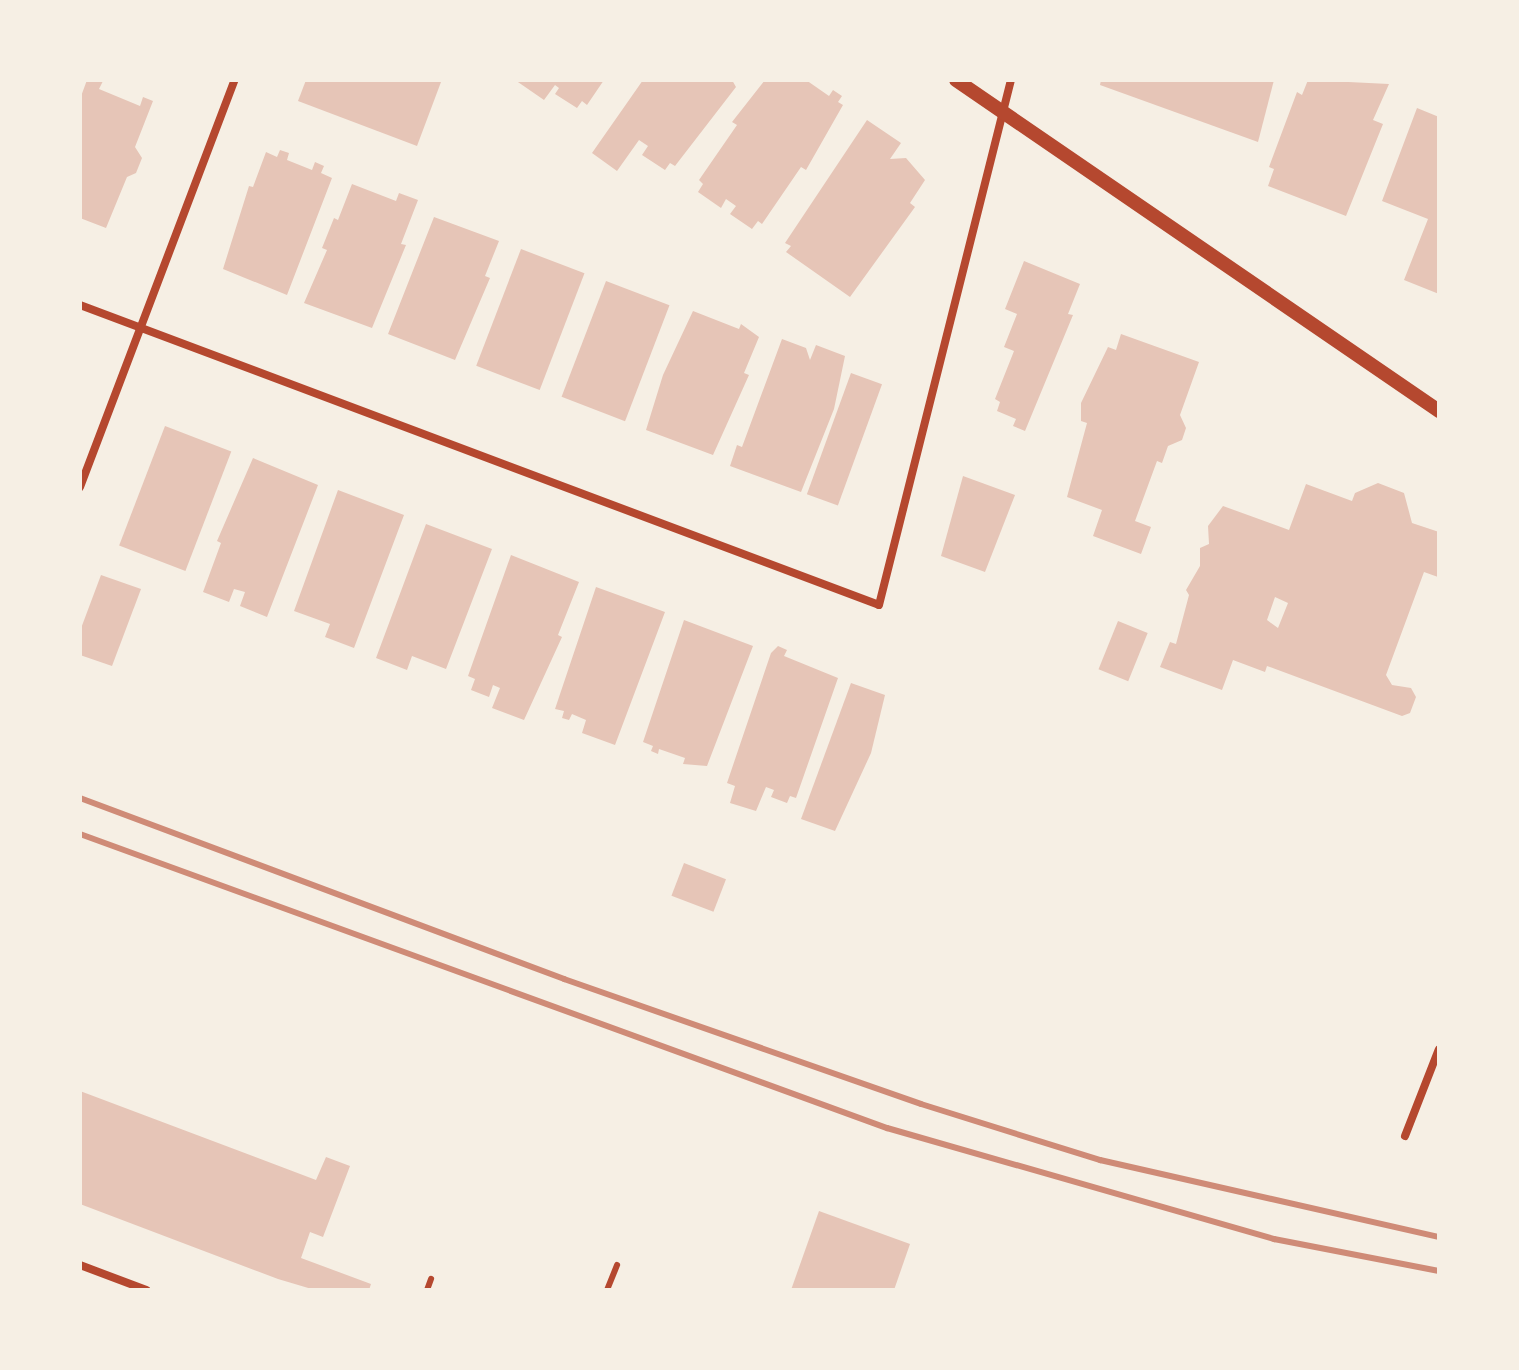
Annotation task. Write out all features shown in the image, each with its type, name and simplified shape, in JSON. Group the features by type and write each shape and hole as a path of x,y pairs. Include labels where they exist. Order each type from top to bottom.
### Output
{"street":[{"path":"80,487 235,80"},
{"path":"956,80 1439,411"},
{"path":"80,305 879,605 1000,109 1011,80"},
{"path":"1405,1136 1439,1049"},
{"path":"80,1265 146,1290"}],"lane":[{"path":"607,1290 617,1265"},
{"path":"427,1290 431,1279"}],"building":[{"path":"87,80 103,81 99,89 140,106 143,97 153,101 135,147 142,158 136,173 127,177 106,228 80,218 80,99"},
{"path":"306,80 441,82 417,146 298,101"},
{"path":"515,80 604,80 587,105 582,101 577,108 555,94 559,88 555,85 544,100"},
{"path":"643,80 732,80 736,87 675,166 670,163 665,170 642,155 648,146 639,140 617,171 592,153"},
{"path":"765,80 806,80 829,96 833,90 842,96 838,102 843,105 806,170 801,167 762,224 758,221 752,229 730,214 736,206 726,199 721,208 698,192 703,184 699,180 737,125 732,122"},
{"path":"1101,80 1274,80 1258,142 1100,85"},
{"path":"1308,80 1389,84 1373,120 1383,124 1346,216 1268,186 1274,169 1269,167 1297,92 1302,95"},
{"path":"1417,108 1439,117 1439,294 1404,280 1428,219 1382,201"},
{"path":"867,120 901,143 890,159 906,158 925,180 910,203 915,207 850,297 786,252 791,246 785,243"},
{"path":"280,150 289,153 287,160 312,170 315,162 324,166 321,173 332,178 287,295 223,269 249,186 253,187 266,152 277,157"},
{"path":"352,184 396,201 399,193 418,200 401,244 406,245 372,328 304,303 327,250 322,248 334,218 338,220"},
{"path":"434,217 499,241 485,276 490,278 455,360 388,334"},
{"path":"521,249 584,273 540,390 476,366"},
{"path":"1024,261 1080,284 1068,314 1073,315 1025,431 1013,426 1016,419 997,411 1000,402 995,399 1014,351 1004,347 1017,314 1005,309"},
{"path":"606,281 669,305 625,421 562,397"},
{"path":"693,311 739,329 741,324 759,337 744,373 749,375 713,455 646,430 663,375"},
{"path":"1121,334 1199,362 1180,415 1186,428 1182,440 1168,446 1162,463 1157,461 1135,521 1151,527 1141,554 1093,536 1102,510 1067,497 1087,423 1081,421 1081,403 1108,347 1116,350"},
{"path":"782,339 806,348 810,360 816,345 845,356 834,409 801,492 730,466 737,445 742,447"},
{"path":"851,373 882,384 838,506 807,494"},
{"path":"165,426 231,451 185,571 119,545"},
{"path":"253,458 318,485 267,617 240,606 245,592 234,589 229,602 203,592 221,543 217,541"},
{"path":"963,476 1015,495 985,572 941,556"},
{"path":"1378,483 1404,493 1412,523 1439,532 1438,577 1424,572 1386,675 1392,685 1411,688 1416,697 1410,713 1402,716 1267,666 1265,672 1233,660 1222,690 1160,667 1170,642 1176,644 1189,595 1186,590 1200,566 1200,548 1209,544 1208,526 1223,506 1289,530 1306,484 1352,501 1355,493","holes":["1275,597 1288,603 1278,628 1267,620"]},
{"path":"338,490 404,515 354,648 325,637 330,624 294,611"},
{"path":"426,524 492,549 446,669 412,656 407,670 376,658"},
{"path":"511,555 579,582 558,635 562,637 524,720 492,708 500,688 493,685 489,697 471,690 475,679 468,676"},
{"path":"101,575 141,589 112,666 80,655 80,631"},
{"path":"596,587 665,612 615,745 582,733 586,720 572,714 569,720 562,718 564,711 555,709"},
{"path":"684,620 753,646 707,766 683,764 685,758 659,749 658,754 651,751 653,746 643,742"},
{"path":"1118,621 1148,633 1128,681 1099,669"},
{"path":"778,646 787,650 784,656 838,678 796,798 790,796 787,803 771,797 774,790 766,787 756,811 730,803 735,786 727,783 771,653"},
{"path":"851,683 885,695 871,753 835,831 801,819"},
{"path":"684,863 726,879 713,912 671,896"},
{"path":"80,1091 316,1180 326,1157 350,1166 323,1237 310,1232 301,1258 371,1284 369,1290 315,1290 278,1279 80,1204"},
{"path":"819,1211 910,1244 894,1290 791,1290"}],"railway":[{"path":"80,798 564,979 921,1104 1100,1160 1439,1237"},
{"path":"80,834 887,1128 1274,1239 1439,1271"}]}
